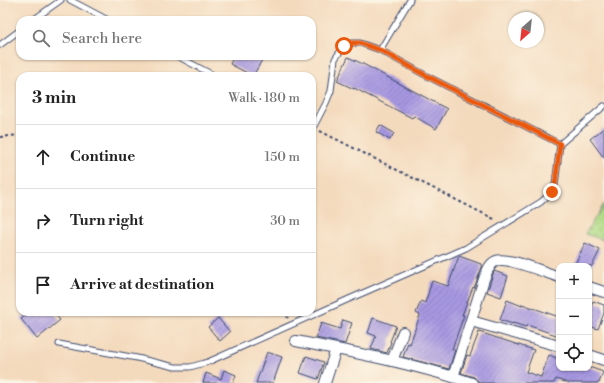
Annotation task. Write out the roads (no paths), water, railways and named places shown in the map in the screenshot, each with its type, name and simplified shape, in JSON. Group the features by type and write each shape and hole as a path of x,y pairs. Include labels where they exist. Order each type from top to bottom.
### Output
{"street":[{"path":"453,377 488,271 492,264 497,260 512,261 556,276"},
{"path":"592,288 604,292"},
{"path":"471,321 556,345"},
{"path":"392,360 403,332"},
{"path":"296,341 392,360 472,383"},
{"path":"325,383 336,349"},
{"path":"592,356 604,360"}],"lane":[{"path":"38,16 60,0"},
{"path":"70,0 100,16"},
{"path":"380,50 410,0"},
{"path":"0,45 16,33"},
{"path":"316,121 331,91 335,59 344,46 352,43 360,43 380,50 425,75 560,144"},
{"path":"185,60 207,72"},
{"path":"316,314 466,248 541,202 552,192 555,185 560,144 604,106"},
{"path":"59,344 137,358 175,368 190,367 208,362 311,316"}]}
